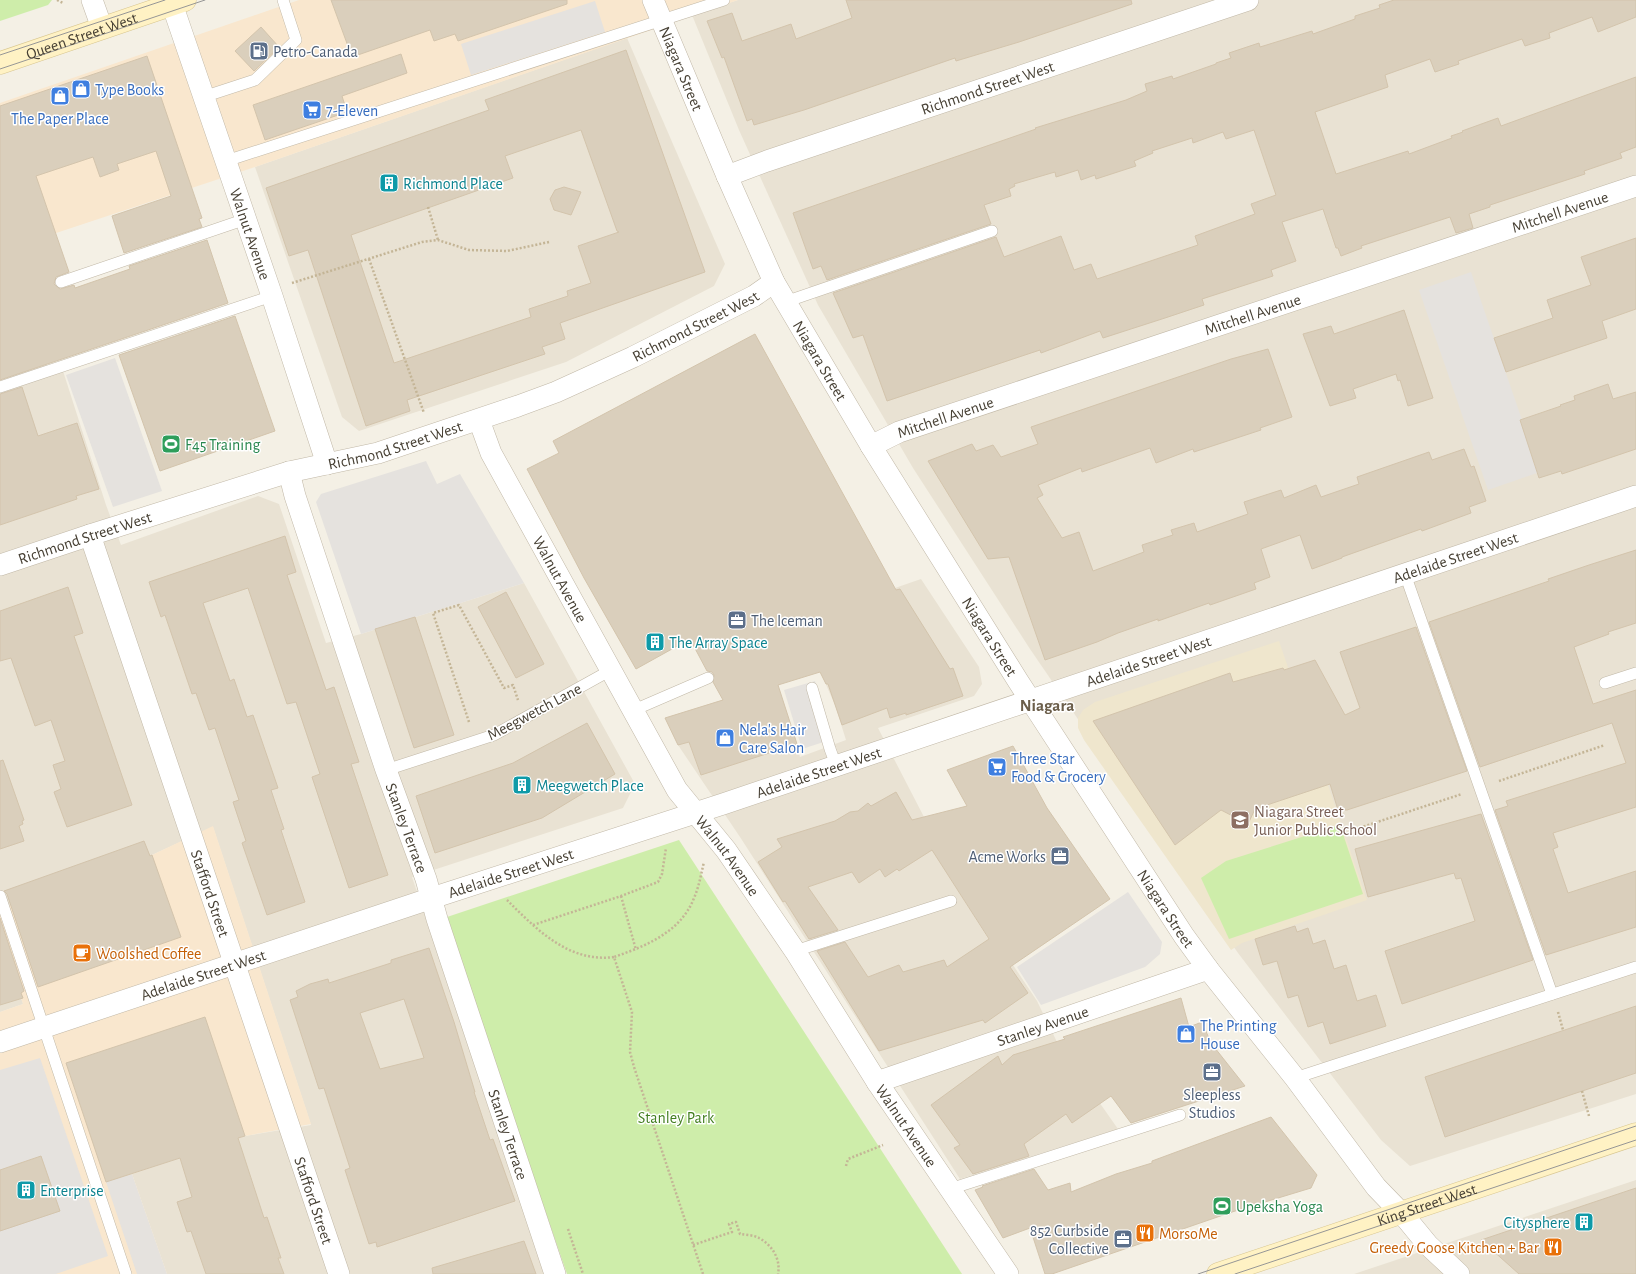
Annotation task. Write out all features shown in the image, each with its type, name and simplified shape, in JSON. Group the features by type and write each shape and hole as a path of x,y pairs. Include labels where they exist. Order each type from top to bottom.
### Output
{"main road":[{"name":"Queen Street West","path":"0,62 179,2"},
{"name":"King Street West","path":"1218,1274 1636,1134"}],"street":[{"path":"92,0 102,28"},
{"name":"Niagara Street","path":"653,0 727,176 774,282 871,446 1030,700 1184,936 1208,969 1295,1078 1376,1187 1401,1213 1428,1246 1459,1274"},
{"name":"Richmond Street West","path":"727,176 1248,0"},
{"name":"Walnut Avenue","path":"179,2 204,97 272,296 327,464"},
{"name":"Mitchell Avenue","path":"871,446 899,432 1636,186"},
{"name":"Richmond Street West","path":"0,565 289,472 378,453 479,420 556,392 633,357 754,296 774,282"},
{"name":"Walnut Avenue","path":"479,420 491,453 677,790 726,850 795,951 877,1082 1008,1274"},
{"name":"Stanley Terrace","path":"289,472 295,496 386,770 432,898 436,919 555,1274"},
{"name":"Adelaide Street West","path":"0,1042 432,898 697,813 1636,496"},
{"name":"Stafford Street","path":"90,535 339,1274"},
{"name":"Stanley Avenue","path":"877,1082 1208,969"}],"lane":[{"path":"204,97 255,80 296,40 283,0"},
{"path":"226,161 724,0"},
{"path":"61,282 246,219"},
{"path":"786,302 992,231"},
{"path":"0,387 272,296"},
{"path":"1405,574 1552,994"},
{"name":"Meegwetch Lane","path":"386,770 494,735 611,670"},
{"path":"1605,683 1636,673"},
{"path":"634,710 708,678"},
{"path":"812,688 836,765"},
{"path":"0,896 126,1274"},
{"path":"795,951 952,901"},
{"path":"1295,1078 1636,967"},
{"path":"950,1189 1180,1115"}],"path":[{"path":"57,0 63,3 63,0"},
{"path":"428,207 438,240"},
{"path":"272,296 294,282 422,242 438,240 469,250 507,251 549,242"},
{"path":"370,258 432,435"},
{"path":"476,742 433,613 459,605 504,688 513,685 525,718"},
{"path":"533,925 621,896 658,882 662,874 667,842"},
{"path":"503,895 533,925 559,946 573,952 603,958 614,957 636,950 660,938 685,915 694,899 704,862"},
{"path":"621,896 636,950"},
{"path":"614,957 632,1012 630,1052 664,1160 703,1274"},
{"path":"1582,1091 1589,1116"},
{"path":"846,1166 848,1159 883,1145"},
{"path":"693,1245 732,1232 729,1224 736,1222 740,1234 758,1237 769,1245 777,1257 779,1269 778,1274"}],"shaded area":[{"path":"299,0 738,0 255,167 11,248 0,216 0,103"},
{"path":"738,0 1636,0 1636,1094 1410,1166 1381,1140 1238,953 1030,649 913,468 818,305 739,130 692,15"},
{"path":"595,1 605,32 471,75 461,44"},
{"path":"627,38 725,264 714,286 566,362 359,431 342,417 255,167"},
{"path":"0,225 50,375 63,371 106,505 121,545 258,496 279,504 326,643 361,634 524,583 635,784 623,808 412,877 545,1274 167,1274 132,1174 245,1136 311,1125 213,827 152,855 0,909"},
{"path":"1471,272 1540,472 1488,490 1419,290"},
{"path":"115,358 162,491 113,507 66,375"},
{"path":"426,461 437,484 460,474 524,583 361,634 316,502 321,494"},
{"path":"921,579 979,667 982,684 974,696 878,728 924,817 950,878 999,956 1013,965 1037,1001 1057,1042 1118,1129 960,1179 740,837 678,745 665,718 728,698 778,685 800,757 846,740 835,705 800,626"},
{"name":"Niagara Street Junior Public School","path":"1279,641 1367,900 1242,943 1231,950 1084,740 1078,728 1078,718 1083,710 1095,702"},
{"path":"815,681 833,739 802,749 784,690"},
{"path":"213,826 311,1124 245,1136 132,1174 167,1274 0,1274 0,1012 23,1004 0,932 0,909 152,855"},
{"path":"1128,892 1162,942 1160,954 1145,967 1041,1005 1017,967"},
{"path":"0,932 23,1004 0,1012"},
{"path":"40,1058 108,1256 56,1274 0,1274 0,1231 60,1211 41,1156 0,1170 0,1070"},
{"path":"132,1174 167,1274 137,1274 106,1182"},
{"name":"Citysphere","path":"1636,1180 1636,1274 1354,1274"}],"green space":[{"path":"0,0 52,0 48,5 0,21"},
{"path":"1340,825 1363,894 1229,939 1201,878 1226,861"},
{"name":"Stanley Park","path":"679,840 962,1274 567,1274 444,918"}],"building":[{"path":"331,0 567,0 567,4 458,41 455,34 434,41 430,30 352,57"},
{"path":"846,0 1131,0 1132,4 1019,42 956,61 955,58 804,110 754,125 752,119 747,121 724,57 722,58 707,21 732,13 742,41 791,24 796,39 852,18"},
{"path":"1394,0 1636,0 1636,17 1598,32 1592,17 1549,33 1550,38 1525,46 1522,39 1458,61 1459,64 1435,72 1430,59 1385,75 1388,87 1315,112 1336,174 1408,151 1409,154 1452,138 1451,136 1463,132 1462,131 1498,118 1501,126 1636,77 1636,147 1620,153 1622,158 1584,171 1585,174 1490,205 1490,207 1469,214 1473,228 1456,233 1450,217 1361,246 1362,248 1341,256 1338,248 1336,248 1323,209 1282,222 1296,261 1271,270 1273,276 1202,299 1204,305 1165,318 1103,338 1100,331 1041,353 1040,350 887,401 863,335 853,338 833,293 996,237 1004,257 1061,236 1074,270 1091,264 1097,279 1198,245 1195,236 1255,214 1251,204 1276,195 1254,130 1226,139 1223,132 1193,143 1192,138 1152,151 1153,153 1134,161 1136,166 1096,179 1095,175 1081,180 1078,170 1056,177 1055,172 1014,184 1015,186 1009,189 1011,196 984,205 991,224 827,280 821,266 813,269 793,213 1036,129 1035,128 1126,100 1147,91 1145,84 1172,76 1173,79 1216,64 1231,58 1229,53 1259,43 1260,47 1312,31 1313,34 1355,19 1355,16 1380,8 1379,5"},
{"name":"Petro-Canada","path":"261,27 279,47 254,71 235,51"},
{"name":"Richmond Place","path":"626,50 705,272 560,323 565,339 542,347 545,354 407,400 410,411 366,426 308,250 289,256 266,188 489,110 485,100","holes":["581,130 617,231 619,232 578,246 591,283 567,291 568,296 529,309 531,317 394,363 351,235 513,178 505,156"]},
{"path":"401,54 407,73 342,96 347,112 265,140 253,105"},
{"path":"147,56 202,218 199,219 202,227 124,253 112,216 171,196 156,151 117,164 119,170 100,177 93,157 36,176 69,272 56,277 54,284 60,289 74,285 75,288 130,269 129,266 207,240 228,303 0,380 0,106"},
{"path":"564,187 581,192 571,215 554,210 550,199 555,190"},
{"path":"1636,238 1636,309 1602,321 1607,338 1506,372 1494,338 1553,318 1547,300 1591,285 1581,257"},
{"path":"1404,310 1433,398 1408,406 1400,380 1398,381 1396,374 1353,389 1356,398 1330,406 1303,334 1331,326 1334,334"},
{"path":"235,316 275,431 160,471 119,355"},
{"path":"755,334 896,590 900,589 950,669 953,668 963,696 906,715 906,713 890,718 887,708 842,725 828,684 826,684 820,672 778,685 797,744 701,775 689,742 678,745 665,718 723,700 713,682 714,675 712,672 707,671 690,639 636,669 584,578 527,469 559,453 553,441"},
{"path":"1268,349 1292,417 1260,428 1261,430 1194,452 1193,449 1156,463 1150,448 1082,472 1081,468 1038,485 1043,495 1037,498 1062,538 1079,532 1093,571 1144,552 1142,545 1173,535 1171,530 1194,523 1197,532 1248,514 1244,502 1281,490 1284,498 1316,485 1321,497 1359,484 1357,477 1429,452 1432,460 1464,449 1471,467 1474,466 1486,501 1469,507 1471,513 1422,531 1421,529 1312,569 1300,535 1261,549 1270,577 1254,583 1256,589 1210,605 1209,603 1158,621 1158,619 1045,660 1009,557 988,559 928,461 972,444 976,451 993,445 1001,457 1038,444 1031,427 1231,359"},
{"path":"1608,384 1613,399 1636,392 1636,449 1562,474 1561,471 1539,478 1520,420 1561,406 1560,405 1575,400 1574,396"},
{"path":"22,387 38,436 77,423 99,489 76,496 77,499 0,525 0,394"},
{"path":"285,536 296,572 287,575 326,690 334,687 359,762 351,764 388,875 349,888 312,777 320,774 296,702 287,704 248,588 203,603 230,681 234,679 247,717 253,715 278,788 271,790 284,829 281,830 305,902 267,915 242,843 246,841 233,802 239,800 215,728 209,730 196,693 192,694 165,615 161,617 149,582"},
{"path":"1636,550 1636,623 1608,632 1609,634 1574,647 1593,704 1636,690 1636,807 1553,833 1558,847 1553,849 1568,893 1636,871 1636,927 1546,955 1495,810 1508,806 1506,801 1626,763 1612,723 1480,767 1429,622 1549,581 1548,579"},
{"path":"68,587 83,633 74,636 132,805 67,827 54,792 61,789 53,765 65,761 51,720 35,726 11,658 0,661 0,611"},
{"path":"506,592 544,664 516,678 478,607"},
{"path":"415,617 454,735 414,748 375,629"},
{"path":"1416,627 1467,771 1347,810 1338,810 1330,784 1255,809 1248,824 1221,810 1175,845 1093,721 1230,673 1233,682 1283,668 1284,670 1315,660 1345,715 1360,708 1340,652"},
{"name":"Meegwetch Place","path":"587,723 615,774 542,818 435,853 416,796 513,763"},
{"path":"1013,746 1047,808 1110,899 1010,967 1028,993 985,1023 983,1020 879,1051 817,951 845,942 868,977 899,965 903,972 944,960 947,967 989,939 932,850 899,871 897,869 885,877 880,869 859,883 852,872 808,887 838,930 809,939 785,901 783,902 758,862 782,847 777,839 835,821 850,812 858,811 868,803 871,806 896,792 912,820 967,806 947,770"},
{"path":"3,760 24,820 22,821 23,824 19,826 24,841 0,849 0,761"},
{"path":"1481,814 1533,960 1402,1004 1385,951 1475,921 1461,878 1456,879 1454,873 1368,897 1355,849"},
{"path":"144,841 150,856 152,855 181,937 38,987 7,894 4,891"},
{"path":"0,918 24,991 21,993 23,998 0,1005"},
{"path":"1295,926 1297,932 1308,928 1313,944 1325,940 1334,969 1346,965 1357,1001 1376,995 1386,1026 1330,1044 1323,1022 1308,1027 1298,995 1288,998 1277,961 1263,965 1255,939"},
{"path":"429,948 454,1022 474,1092 490,1140 493,1139 515,1201 377,1247 376,1242 369,1244 345,1170 350,1168 324,1088 319,1089 290,1000 298,997 296,991 310,984 328,979 329,983 391,963 391,960","holes":["404,999 424,1058 380,1069 360,1013"]},
{"path":"1181,998 1189,1027 1202,1022 1211,1043 1245,1086 1131,1123 1111,1096 1072,1123 1066,1114 1024,1144 1029,1156 973,1174 954,1148 960,1145 931,1105 998,1056 1002,1065 1013,1055 1065,1039 1063,1037"},
{"path":"1636,1006 1636,1073 1445,1137 1425,1077"},
{"path":"205,1017 245,1136 238,1138 264,1218 267,1217 281,1258 278,1258 284,1274 206,1274 191,1231 187,1232 177,1202 192,1197 180,1158 106,1182 66,1063"},
{"path":"1271,1117 1317,1175 1311,1188 1232,1212 1052,1274 1045,1274 1030,1228 1003,1238 975,1190 983,1187 982,1186 1034,1169 1048,1190 1070,1183 1071,1192 1116,1174 1152,1163 1152,1161"},
{"name":"Enterprise","path":"41,1156 60,1211 0,1231 0,1170"},
{"name":"Citysphere","path":"1636,1188 1636,1274 1519,1274 1481,1240"},
{"path":"524,1241 536,1274 433,1274 432,1268"}],"tram line":[{"path":"0,55 165,0"},
{"path":"0,69 205,0"},
{"path":"1198,1274 1636,1126"},
{"path":"1235,1274 1636,1140"}],"place":[{"name":"Petro-Canada","path":"259,51"},
{"name":"Type Books","path":"81,89"},
{"name":"The Paper Place","path":"60,96"},
{"name":"7-Eleven","path":"312,110"},
{"name":"Richmond Place","path":"389,183"},
{"name":"F45 Training","path":"171,444"},
{"name":"The Iceman","path":"737,620"},
{"name":"The Array Space","path":"655,642"},
{"name":"Nela's Hair Care Salon","path":"725,738"},
{"name":"Three Star Food & Grocery","path":"997,767"},
{"name":"Meegwetch Place","path":"522,785"},
{"name":"Niagara Street Junior Public School","path":"1240,820"},
{"name":"Acme Works","path":"1060,856"},
{"name":"Woolshed Coffee","path":"82,953"},
{"name":"The Printing House","path":"1186,1034"},
{"name":"Sleepless Studios","path":"1212,1072"},
{"name":"Enterprise","path":"26,1190"},
{"name":"Upeksha Yoga","path":"1222,1206"},
{"name":"Citysphere","path":"1584,1222"},
{"name":"MorsoMe","path":"1145,1233"},
{"name":"852 Curbside Collective","path":"1123,1239"},
{"name":"Greedy Goose Kitchen + Bar","path":"1553,1247"}],"district":[{"name":"Niagara","path":"1047,705"}]}
